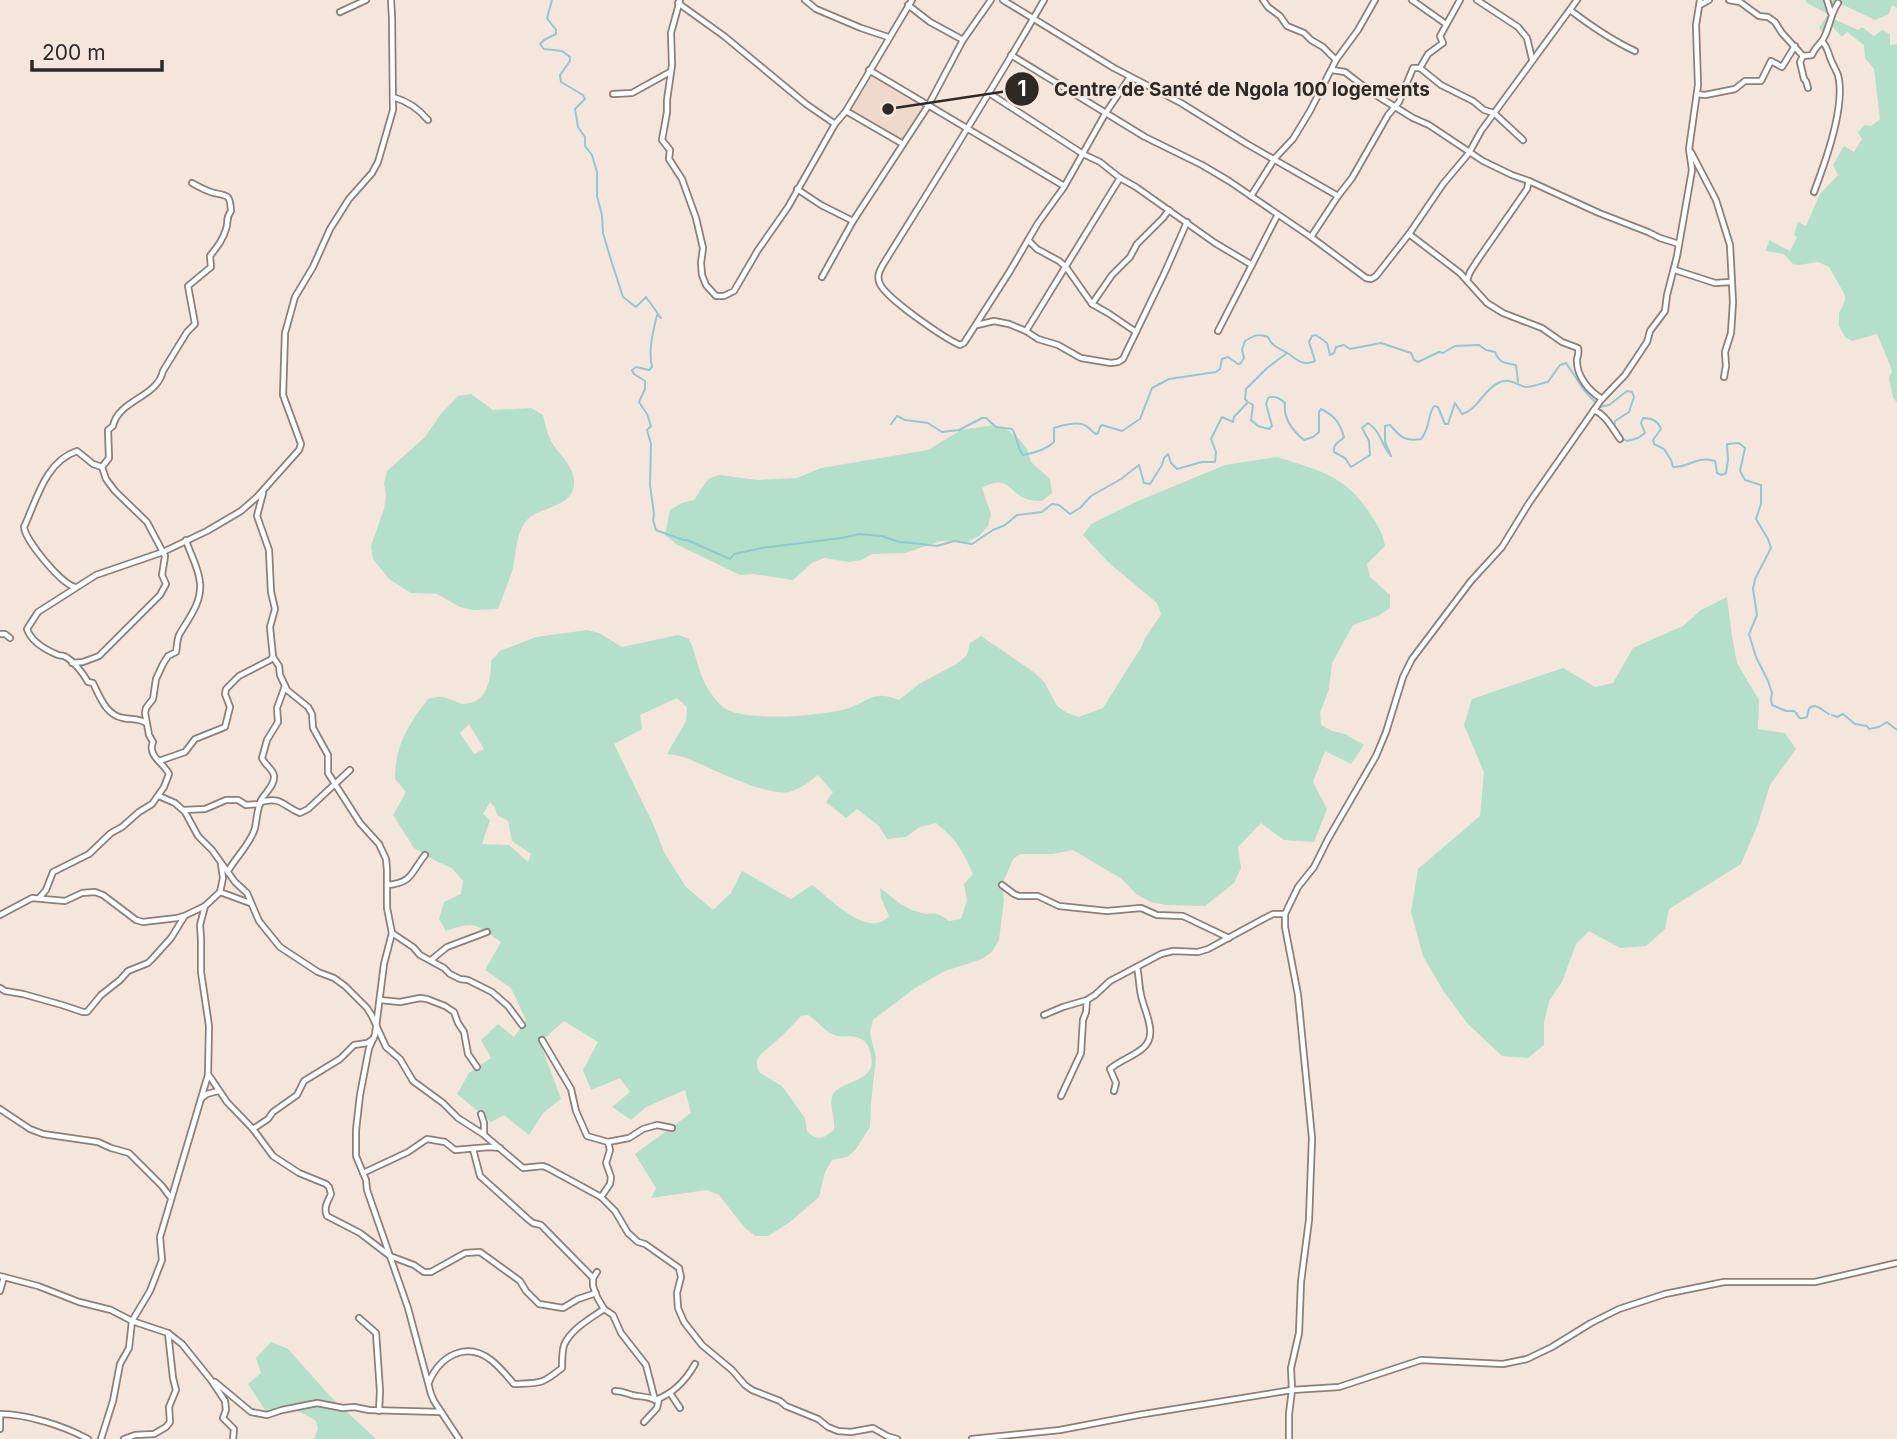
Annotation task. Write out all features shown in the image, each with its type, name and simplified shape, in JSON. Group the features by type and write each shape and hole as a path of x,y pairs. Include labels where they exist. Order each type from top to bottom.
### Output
{"street":[{"path":"340,12 366,0"},
{"path":"146,723 140,719 120,718 111,712 103,704 93,683 88,682 64,656 57,655 35,641 27,629 38,612 96,575 163,552 241,511 292,458 301,444 285,402 282,386 286,353 285,333 295,297 313,267 335,219 375,169 392,113 391,0"},
{"path":"805,0 816,9 888,37"},
{"path":"822,277 853,221 928,106 963,40 991,0"},
{"path":"1003,0 1130,77 1169,96 1338,196"},
{"path":"1044,0 878,274 879,282 886,292 952,342 960,345 964,343 1038,223 1064,187 1105,114 1130,77"},
{"path":"1263,0 1287,26 1304,33 1336,61"},
{"path":"1251,196 1275,158 1293,139 1336,61 1375,0"},
{"path":"1412,0 1446,24"},
{"path":"1420,68 1428,54 1443,43 1440,36 1460,0"},
{"path":"1477,0 1518,27 1527,38 1532,59"},
{"path":"1289,1439 1291,1368 1299,1333 1303,1258 1309,1220 1312,1138 1298,995 1285,914 1298,887 1314,867 1376,757 1403,677 1412,659 1462,593 1502,547 1529,503 1601,400 1625,375 1663,314 1675,270 1692,170 1689,149 1697,94 1696,25 1700,3 1709,0"},
{"path":"1729,0 1740,2 1759,16 1768,17 1775,22 1803,56"},
{"path":"1826,0 1831,14"},
{"path":"1011,55 1105,114 1202,165 1371,279 1377,276 1443,184 1469,153 1480,131 1575,1"},
{"path":"835,124 679,2 671,33 671,72 662,140 670,150 669,159 682,179 696,218 703,248 702,275 706,285 716,296 724,296 734,291 910,3 930,22 963,40"},
{"path":"1803,56 1812,55 1822,41 1831,14 1838,3"},
{"path":"1570,10 1594,29 1635,51"},
{"path":"1814,192 1833,135 1839,85 1838,73 1830,60 1829,49 1822,41"},
{"path":"1697,94 1735,89 1745,80 1761,81 1771,61 1782,67 1795,47"},
{"path":"1803,56 1800,62 1808,88"},
{"path":"1311,237 1352,178 1388,115 1396,106 1413,68 1420,68 1441,85 1494,113 1523,140"},
{"path":"869,70 1064,187"},
{"path":"1332,70 1345,72 1371,92 1429,125 1469,153 1512,175 1679,244"},
{"path":"612,94 632,93 671,72"},
{"path":"989,93 1083,154 1100,162 1215,243 1252,265"},
{"path":"393,97 417,109 428,120"},
{"path":"846,111 903,144"},
{"path":"1689,149 1716,200 1730,244 1733,302 1724,377"},
{"path":"1026,331 1120,178"},
{"path":"1467,280 1469,272 1527,189 1529,181"},
{"path":"102,467 109,458 108,430 113,426 114,418 146,395 162,377 187,332 195,324 188,286 211,267 210,256 222,244 226,217 231,211 230,200 225,194 205,190 192,183"},
{"path":"797,189 853,221"},
{"path":"1091,304 1112,275 1130,257 1137,244 1169,210"},
{"path":"1217,331 1277,216"},
{"path":"976,325 994,321 1009,324 1081,358 1118,362 1123,359 1187,222"},
{"path":"1409,234 1460,273 1487,303 1578,348 1578,367 1582,379 1601,400"},
{"path":"1028,240 1037,249 1066,267 1091,304 1136,332"},
{"path":"1675,270 1715,283 1731,282"},
{"path":"1595,409 1608,421 1620,439"},
{"path":"75,587 69,586 58,575 23,531 42,483 58,462 77,451 93,464 102,467"},
{"path":"72,663 99,656 160,595 166,584 162,575 165,556 147,522 115,491 106,479 102,467"},
{"path":"264,489 257,516 270,550 270,583 275,609 270,627 273,657 287,690 308,707 312,714 313,727 328,755 327,768 335,784 360,822 379,844 386,859 387,908 392,933 384,964 376,1025 360,1095 356,1156 408,1308 434,1401 459,1439"},
{"path":"40,897 53,873 89,855 111,833 152,804 164,787 169,774 153,754 145,708 153,699 156,679 168,656 176,652 178,637 188,623 197,601 200,583 187,540"},
{"path":"0,634 10,638"},
{"path":"159,761 184,752 195,738 225,727 230,707 226,689 239,676 273,657"},
{"path":"228,871 255,829 260,803 274,777 274,772 262,758 267,740 278,722 277,708 285,686"},
{"path":"183,810 205,809 226,800 238,800 246,805 270,799 278,800 300,813 308,809 350,770"},
{"path":"159,796 183,810 198,836 247,893 259,921 280,947 318,972 334,978 367,1008 386,1047 400,1059 413,1081 458,1118 503,1149 523,1168 543,1166 601,1197 615,1211 628,1233 679,1268 681,1277 677,1293 678,1308 684,1322 702,1345 733,1370 745,1385 818,1419 838,1432 873,1427 897,1439"},
{"path":"387,885 393,885 411,876 425,855"},
{"path":"0,915 25,901 40,897 65,901 82,893 94,892 103,895 136,920 143,922 184,916 205,906 220,892 223,878 220,860"},
{"path":"1002,885 1019,896 1038,896 1059,906 1107,911 1141,908 1157,915 1183,916 1229,938"},
{"path":"220,892 251,903"},
{"path":"101,1439 113,1401 120,1363 129,1348 132,1321 150,1291 162,1260 160,1237 208,1074 209,1026 201,972 200,925 205,906"},
{"path":"1044,1015 1087,1000 1110,981 1161,954 1208,950 1273,914 1285,914"},
{"path":"0,988 86,1012 128,971 153,958 171,938 184,916"},
{"path":"430,960 447,947 486,932"},
{"path":"392,933 450,974 492,992 508,1006 522,1025"},
{"path":"1114,1091 1116,1083 1110,1069 1144,1048 1149,1041 1150,1030 1141,997 1137,967"},
{"path":"380,1000 400,1002 420,998 436,1001 454,1012 464,1032 468,1054 477,1067"},
{"path":"1061,1096 1081,1053 1087,1000"},
{"path":"253,1129 297,1095 304,1081 340,1059 354,1045 367,1043 373,1038"},
{"path":"542,1040 571,1088 576,1111 587,1136 608,1142 629,1138 643,1129 657,1125 672,1128"},
{"path":"208,1074 218,1091 253,1129 273,1156 299,1173 329,1187 331,1194 326,1204 327,1216 360,1233 390,1256 424,1272 431,1272 465,1253 480,1252 520,1281 539,1304 563,1308 596,1293"},
{"path":"202,1099 207,1094 218,1091"},
{"path":"0,1109 30,1129 43,1134 97,1142 129,1153 172,1199"},
{"path":"481,1114 484,1134"},
{"path":"363,1173 408,1152 427,1139 445,1142 455,1150 490,1147 503,1149"},
{"path":"601,1197 610,1184 611,1177 606,1163 610,1150 608,1142"},
{"path":"474,1149 480,1176 529,1220 541,1225 593,1278"},
{"path":"972,1439 1060,1430 1292,1390 1339,1387 1421,1360 1503,1364 1527,1359 1552,1347 1591,1322 1619,1309 1665,1294 1724,1282 1815,1282 1897,1263"},
{"path":"597,1272 593,1278 593,1286 604,1310 613,1315 621,1333 646,1364 657,1399 657,1408 644,1422"},
{"path":"0,1291 2,1276 111,1310 132,1321 168,1333 182,1344 225,1401 223,1418 234,1429 233,1439"},
{"path":"428,1383 433,1372 447,1358 453,1353 464,1352 479,1353 490,1360 514,1384 530,1385 548,1380 562,1368 564,1345 585,1322 604,1310"},
{"path":"359,1318 376,1333 379,1410"},
{"path":"124,1439 135,1435 154,1434 170,1422 169,1407 176,1390 168,1333"},
{"path":"615,1391 657,1399 670,1393 695,1364"},
{"path":"211,1380 251,1412 267,1415 317,1403 343,1408 442,1412"},
{"path":"670,1393 680,1408"},
{"path":"0,1429 0,1415 11,1415 59,1427 88,1439"}],"shaded area":[{"path":"872,75 924,106 903,142 851,111"}],"green space":[{"path":"1806,0 1897,0 1897,8 1892,5 1889,14 1875,20 1837,2 1830,15"},
{"path":"1827,16 1858,30 1862,27 1874,36 1882,30 1890,34 1890,45 1897,44 1897,403 1889,378 1892,372 1890,365 1877,334 1852,341 1845,337 1839,326 1839,313 1845,295 1829,267 1818,262 1793,264 1784,254 1766,251 1769,240 1790,251 1797,237 1794,235 1798,222 1806,226 1820,194 1838,175 1833,165 1844,146 1854,152 1862,139 1858,132 1865,125 1871,126 1880,119 1874,69 1865,58 1864,45 1847,32 1842,37 1832,26 1823,33 1819,28"},
{"path":"471,394 493,410 531,408 543,415 551,441 574,477 572,491 568,497 532,516 523,526 513,568 498,609 473,610 460,607 437,594 411,593 389,579 373,559 371,546 384,509 387,471 425,437 440,415 458,396"},
{"path":"995,425 1019,439 1027,449 1031,462 1050,479 1052,493 1042,501 1035,501 1024,498 1001,483 982,488 991,514 988,526 979,536 967,542 941,541 905,553 872,554 849,562 824,558 812,563 793,580 753,574 740,575 676,544 665,535 670,510 694,500 708,479 719,475 758,480 797,478 821,468 928,450 961,430"},
{"path":"1277,457 1329,475 1360,499 1377,524 1384,541 1385,546 1367,564 1370,577 1390,595 1390,608 1378,616 1353,625 1332,663 1329,689 1320,713 1321,725 1364,745 1351,764 1325,751 1313,782 1327,809 1314,842 1284,840 1261,823 1238,847 1241,868 1234,883 1205,906 1151,902 1136,894 1122,879 1073,850 1052,854 1020,854 1013,859 1002,885 1004,900 999,940 992,952 982,959 945,971 915,988 873,1020 870,1033 876,1058 870,1127 856,1149 847,1157 832,1160 825,1172 819,1197 790,1222 768,1236 755,1236 744,1227 719,1195 707,1190 651,1198 656,1188 635,1154 691,1113 685,1090 646,1107 631,1120 612,1107 630,1092 620,1078 591,1090 583,1070 598,1042 564,1021 540,1042 561,1099 543,1113 529,1135 504,1115 491,1122 457,1094 469,1073 491,1058 481,1040 498,1024 514,1037 526,1020 511,988 485,970 501,942 486,931 470,925 446,931 439,919 444,902 461,894 463,881 452,868 414,848 393,815 406,792 395,779 400,746 414,718 428,699 442,697 462,704 473,702 479,699 487,688 491,661 500,651 536,637 587,630 599,633 622,647 678,635 689,639 708,689 724,708 737,713 768,717 823,713 849,708 877,696 899,700 919,684 958,663 967,655 970,643 981,636 1035,673 1045,683 1057,706 1079,717 1103,708 1161,614 1157,603 1108,562 1083,535 1091,524 1138,501 1225,465","holes":["677,698 687,707 686,721 667,754 686,758 739,781 780,792 797,789 818,775 833,792 826,802 846,818 857,809 879,826 887,839 906,837 920,827 936,823 958,846 973,874 964,884 967,901 961,919 949,921 936,914 913,910 880,888 881,898 889,916 880,922 871,923 849,914 812,885 791,899 742,871 731,893 713,910 686,887 665,854 614,744 642,729 640,715","469,724 484,749 474,754 460,733","490,802 497,815 508,821 512,841 531,854 528,862 509,845 482,844 490,820 483,814","808,1015 834,1035 863,1040 869,1048 872,1063 864,1076 836,1091 831,1101 834,1130 818,1138 807,1131 805,1118 782,1086 760,1073 757,1067 761,1054 801,1016"]},
{"path":"1727,597 1737,663 1759,700 1758,729 1785,733 1796,749 1770,785 1758,824 1741,864 1669,909 1665,929 1646,946 1620,948 1589,931 1576,944 1562,982 1549,1001 1544,1023 1544,1045 1528,1058 1502,1056 1468,1024 1444,992 1423,956 1411,912 1418,869 1480,816 1484,772 1464,725 1472,699 1563,668 1595,687 1613,683 1633,648 1683,626 1701,610"},
{"path":"271,1342 288,1349 330,1396 376,1439 314,1439 318,1429 316,1421 309,1417 293,1411 267,1413 248,1384 261,1373 256,1358"}],"waterway":[{"path":"552,0 547,18 556,34 540,44 544,49 562,51 570,57 560,75 561,82 583,95 585,99 575,109 578,127 585,137 585,146 592,155 597,172 597,196 603,233 623,297 636,307 646,297 661,318 657,315 651,354 652,367 649,370 636,367 632,370 645,381 645,389 639,402 651,426 647,430 651,444 650,485 656,530 730,559 734,554 762,548 859,534 937,546 954,541 972,544 1017,515 1042,512 1052,504 1059,505 1070,514 1091,496 1139,465 1144,483 1150,484 1168,454 1177,469 1202,462 1215,462 1216,452 1211,439 1222,417 1233,422 1234,417 1248,402 1253,405 1251,420 1258,426 1269,429 1272,426 1266,404 1271,397 1277,397 1285,403 1290,424 1304,440 1319,432 1321,409 1333,417 1344,437 1335,445 1334,452 1345,458 1351,467 1370,455 1369,441 1362,428 1368,423 1376,430 1391,456 1385,442 1385,426 1390,425 1407,439 1421,439 1434,406 1438,407 1445,424 1448,424 1455,403 1462,414 1468,412 1494,385 1510,381 1526,387 1548,382 1560,365 1566,363 1596,403"},
{"path":"891,424 897,416 905,420 928,423 942,432 959,430 986,418 996,427 1012,429 1023,455 1044,449 1054,442 1054,428 1061,426 1083,425 1096,434 1102,425 1122,431 1140,419 1152,388 1169,379 1216,372 1220,369 1222,359 1228,357 1240,364 1244,358 1242,350 1245,341 1258,335 1268,337 1277,347 1304,363 1315,361 1309,342 1312,336 1316,335 1327,343 1330,355 1336,347 1344,345 1350,349 1381,343 1411,353 1418,362 1455,346 1479,345 1495,352 1503,362 1516,365 1518,382"},
{"path":"1247,401 1246,389 1287,353"},
{"path":"1600,407 1609,405 1627,391 1632,392 1634,397 1629,412 1615,421 1614,426"},
{"path":"1620,437 1627,441 1638,438 1645,433 1641,423 1643,418 1651,419 1658,423 1661,429 1653,440 1654,444 1664,449 1673,467 1709,460 1715,461 1717,473 1722,475 1726,473 1727,444 1739,443 1745,448 1740,471 1745,480 1761,485 1761,504 1756,519 1771,548 1755,579 1753,589 1757,615 1749,634 1756,657 1768,681 1772,705 1786,711 1794,711 1801,718 1807,717 1809,709 1814,706 1829,714"},
{"path":"1832,715 1837,717 1843,714 1855,724 1867,726 1869,729 1887,722 1897,730"}],"place":[{"name":"Centre de Santé de Ngola 100 logements","path":"888,109"}]}
